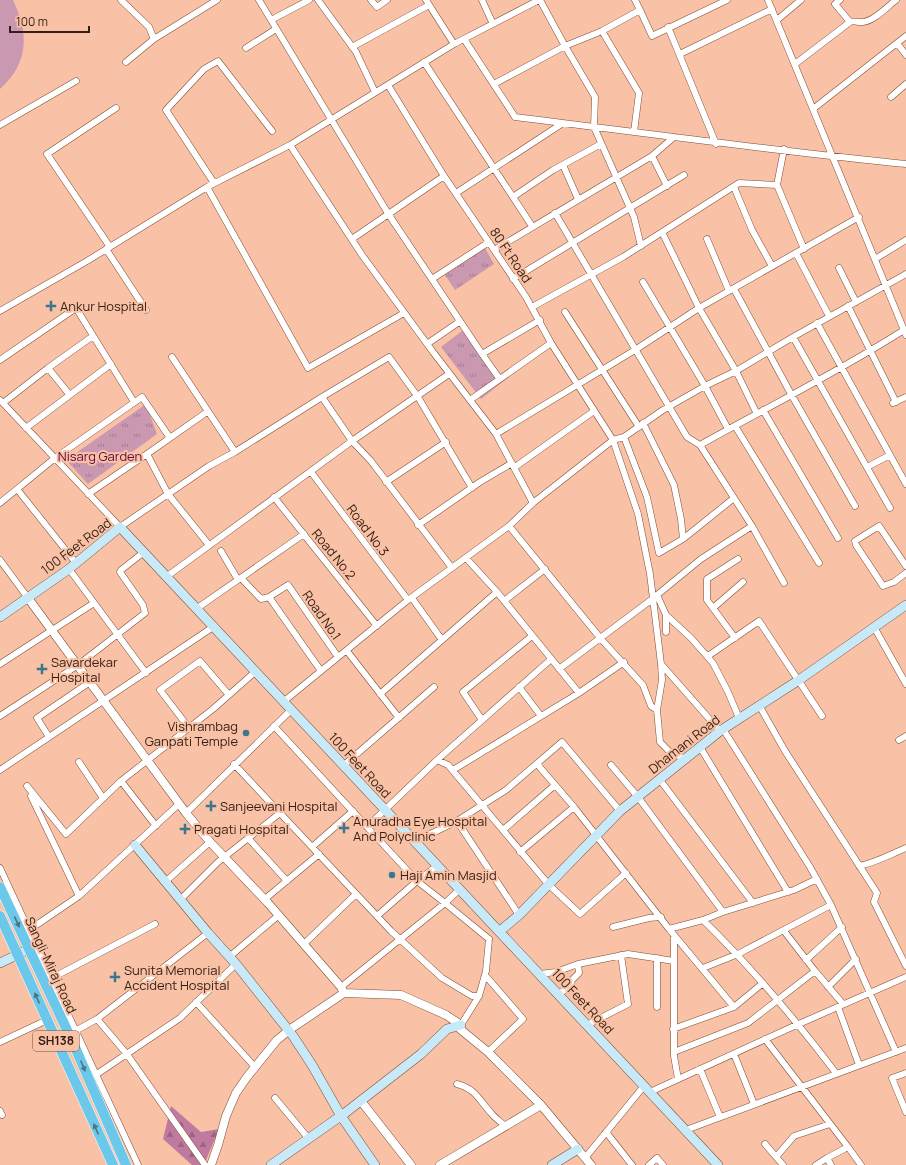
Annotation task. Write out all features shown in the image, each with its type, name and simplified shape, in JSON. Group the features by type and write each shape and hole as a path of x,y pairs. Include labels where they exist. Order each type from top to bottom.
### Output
{"highway":[{"name":"Sangli-Miraj Road","path":"0,887 74,1044 126,1165"},
{"name":"Sangli-Miraj Road","path":"0,916 113,1165"}],"main road":[{"name":"100 Feet Road","path":"0,617 69,569 120,527 436,866 500,931 718,1165"},
{"name":"Dhamani Road","path":"500,931 519,915 548,886 620,811 721,730 760,707 906,606"},
{"path":"135,845 208,933 236,964 288,1030 312,1065 341,1116 375,1165"},
{"path":"0,963 29,949"},
{"path":"271,1165 361,1101 421,1054 447,1029 461,1025"},
{"path":"552,1165 578,1149"}],"street":[{"path":"121,0 149,27 154,39"},
{"path":"259,0 389,215 459,322 499,378"},
{"path":"270,20 309,0"},
{"path":"318,0 352,47 375,92"},
{"path":"371,0 377,7 387,0"},
{"path":"482,0 493,24"},
{"path":"0,310 108,248 214,183 290,145 454,44 540,0 595,97 594,127 634,217 641,246"},
{"path":"634,0 652,36 727,0"},
{"path":"700,444 791,394 818,381 905,332 903,319 885,286 859,217 832,156 768,0"},
{"path":"776,20 801,0"},
{"path":"840,0 835,4 850,22"},
{"path":"126,62 154,39 214,1"},
{"path":"795,64 850,22 855,20 863,22 876,16 894,1"},
{"path":"352,47 428,3 454,44"},
{"path":"680,54 772,9"},
{"path":"494,84 565,46 602,31 640,10"},
{"path":"668,27 716,144"},
{"path":"246,48 276,29"},
{"path":"602,31 639,93 634,132"},
{"path":"813,110 906,36"},
{"path":"464,39 515,117 674,137 716,144 784,149 906,164"},
{"path":"897,43 906,55"},
{"path":"214,183 166,110 204,69 218,61 272,131"},
{"path":"424,62 532,226"},
{"path":"0,124 76,81"},
{"path":"891,97 906,84"},
{"name":"80 Ft Road","path":"388,85 444,176 532,307 551,343 578,383 613,440 638,514 655,597 662,680 657,710"},
{"path":"116,108 47,154 146,310"},
{"path":"456,193 563,123"},
{"path":"494,250 616,176 652,156 674,137"},
{"path":"513,197 563,165 601,144"},
{"path":"290,145 352,239 404,313 496,434 533,503"},
{"path":"784,149 777,185 804,249"},
{"path":"652,156 667,186"},
{"path":"563,165 578,199"},
{"path":"513,279 684,175"},
{"path":"352,239 444,176"},
{"path":"532,307 641,246 739,183 777,185"},
{"path":"734,186 752,230 772,266"},
{"path":"207,187 308,368 404,313"},
{"path":"555,213 687,437 700,444 752,526 784,583"},
{"path":"496,434 578,383 635,350 699,308 859,217"},
{"path":"662,232 699,308 736,371 757,414"},
{"path":"707,239 732,290 855,506"},
{"path":"874,258 906,240"},
{"path":"432,279 489,242"},
{"path":"796,253 829,316"},
{"path":"840,268 856,302"},
{"path":"283,702 410,599 509,526 533,503 613,440 624,437 669,406 736,371 829,316 906,274"},
{"path":"643,282 671,327 728,429"},
{"path":"848,306 894,403 906,397"},
{"path":"0,360 76,308 134,402"},
{"path":"565,312 641,425 674,485 681,519 682,539"},
{"path":"482,354 540,320"},
{"path":"427,344 459,322"},
{"path":"817,323 906,484"},
{"path":"93,336 1,401 120,527 209,466 235,452 322,397 390,357 418,396 472,488"},
{"path":"793,337 890,508"},
{"path":"470,400 499,378 551,343"},
{"path":"172,357 207,412 235,452"},
{"path":"26,428 69,394 111,364"},
{"path":"48,368 69,394"},
{"path":"166,577 352,441 449,374"},
{"path":"0,494 2,502 55,458 142,397 170,438"},
{"path":"322,397 352,441 371,461 452,568"},
{"path":"763,410 838,538"},
{"path":"418,525 472,488 513,465 594,411"},
{"path":"88,494 207,412"},
{"path":"735,426 819,563"},
{"path":"624,437 647,497 659,553 682,539 734,498"},
{"path":"386,482 446,442"},
{"path":"147,454 168,494 209,545"},
{"path":"868,467 890,455"},
{"name":"Road No.3","path":"311,472 442,640"},
{"path":"17,489 76,562"},
{"name":"Road No.2","path":"274,497 377,626"},
{"path":"509,526 601,639 624,662 643,685 651,706 657,710 660,742 670,752 685,759"},
{"path":"559,669 601,639 701,559 752,526"},
{"path":"906,566 879,526 855,541 856,545 883,586 894,582 906,573"},
{"path":"196,609 304,534"},
{"path":"221,551 240,579 261,599 269,597 321,671"},
{"path":"0,716 78,665 145,613 143,605 120,572 144,552"},
{"path":"466,558 497,592 550,660 579,693"},
{"path":"735,638 707,600 707,579 738,558"},
{"path":"0,560 179,804 210,842 265,899 343,990 401,995 446,1015 461,1025"},
{"path":"69,569 146,673"},
{"path":"504,601 545,569"},
{"path":"713,608 743,582"},
{"name":"Road No.1","path":"269,597 288,585 338,657"},
{"path":"380,694 497,592"},
{"path":"655,597 666,615 708,656 728,692 739,718"},
{"path":"0,664 94,603"},
{"path":"666,615 666,632"},
{"path":"708,656 759,621 800,680 822,716"},
{"path":"0,770 213,627"},
{"path":"874,627 906,684"},
{"path":"482,720 464,692 532,636"},
{"path":"347,650 399,718"},
{"path":"189,728 160,690 200,660 229,695"},
{"path":"367,826 437,760 550,660"},
{"path":"454,770 579,693 624,662"},
{"path":"661,664 721,730 817,880 842,927 896,1052"},
{"path":"79,896 27,786 66,834 121,781 189,728 255,672"},
{"path":"49,737 37,718 90,682"},
{"path":"343,766 434,687"},
{"path":"519,687 541,716"},
{"path":"760,707 785,751 877,893 874,902 906,966"},
{"path":"186,812 290,710"},
{"path":"274,726 417,881 488,939"},
{"path":"899,740 906,736"},
{"path":"414,842 457,821 506,790 562,742 620,811"},
{"path":"700,747 788,892"},
{"path":"437,760 448,765 454,770 548,886 580,914 626,873"},
{"path":"79,762 103,798"},
{"path":"234,764 399,938 442,978 472,996 479,996"},
{"path":"537,764 574,807 669,929 734,1007"},
{"path":"611,764 638,797 723,912"},
{"path":"660,780 753,903"},
{"path":"121,781 156,826"},
{"path":"503,830 556,786"},
{"path":"29,930 79,896 179,804"},
{"path":"520,852 574,807"},
{"path":"312,847 353,812"},
{"path":"182,898 225,857 280,813"},
{"path":"457,821 519,915"},
{"path":"248,838 287,881"},
{"path":"165,882 210,842"},
{"path":"860,866 869,864 874,860 906,848"},
{"path":"265,899 319,854"},
{"path":"377,916 436,866"},
{"path":"0,868 138,1165"},
{"path":"669,929 702,920 788,892 817,880"},
{"path":"211,1165 226,1116 234,1099 277,1040 288,1030 343,990 399,938 445,903 459,890"},
{"path":"304,944 356,894"},
{"path":"703,968 738,954 831,905"},
{"path":"229,957 279,915"},
{"path":"613,926 649,918 661,917"},
{"path":"702,920 738,954 798,1024 836,1073"},
{"path":"52,978 154,924"},
{"path":"806,960 842,927"},
{"path":"488,939 500,931"},
{"path":"784,931 841,1006 859,1065"},
{"path":"76,1030 97,1019 208,933"},
{"path":"674,935 673,1029 674,1052 678,1079"},
{"path":"488,939 485,975 479,996 460,1029 488,1052 541,1105 591,1165"},
{"path":"540,974 556,972 578,964 628,954 674,961"},
{"path":"587,1024 628,1004 621,955"},
{"path":"657,958 657,1008"},
{"path":"828,987 856,959"},
{"path":"97,1074 180,1018 236,964"},
{"path":"559,994 571,985 572,980 579,974 578,964"},
{"path":"674,1052 748,1023 779,1001 815,971"},
{"path":"485,975 523,1019 488,1052"},
{"path":"585,1158 606,1132 647,1089 678,1079 798,1024 906,977"},
{"path":"673,1029 734,1007 763,983"},
{"path":"196,1002 256,1067"},
{"path":"97,1019 126,1053 205,1165"},
{"path":"0,1042 47,1020"},
{"path":"765,1039 861,1165"},
{"path":"686,1130 906,1048"},
{"path":"734,1054 754,1104"},
{"path":"700,1069 720,1117"},
{"path":"906,1073 892,1078 906,1112"},
{"path":"457,1084 467,1086 483,1101 490,1113 506,1126"},
{"path":"275,1098 309,1139"},
{"path":"361,1101 411,1165"},
{"path":"440,1165 541,1105"},
{"path":"776,1157 794,1136 830,1124"},
{"path":"606,1132 632,1165"},
{"path":"765,1144 783,1165"},
{"path":"816,1165 848,1147"},
{"path":"649,1165 657,1158 663,1165"},
{"path":"827,1158 830,1165"}],"green space":[{"path":"0,0 13,0 22,24 24,36 21,58 17,69 0,89"},
{"path":"485,248 494,264 455,290 445,275"},
{"path":"466,328 505,380 481,399 441,347"},
{"name":"Nisarg Garden","path":"146,404 157,434 88,484 66,460"},
{"path":"171,1106 201,1132 219,1129 204,1165 192,1165 163,1139"}],"place":[{"name":"Ankur Hospital","path":"51,306"},
{"name":"Savardekar Hospital","path":"42,669"},
{"name":"Vishrambag Ganpati Temple","path":"246,733"},
{"name":"Sanjeevani Hospital","path":"211,806"},
{"name":"Anuradha Eye Hospital And Polyclinic","path":"344,828"},
{"name":"Pragati Hospital","path":"185,829"},
{"name":"Haji Amin Masjid","path":"392,875"},
{"name":"Sunita Memorial Accident Hospital","path":"115,977"}]}
